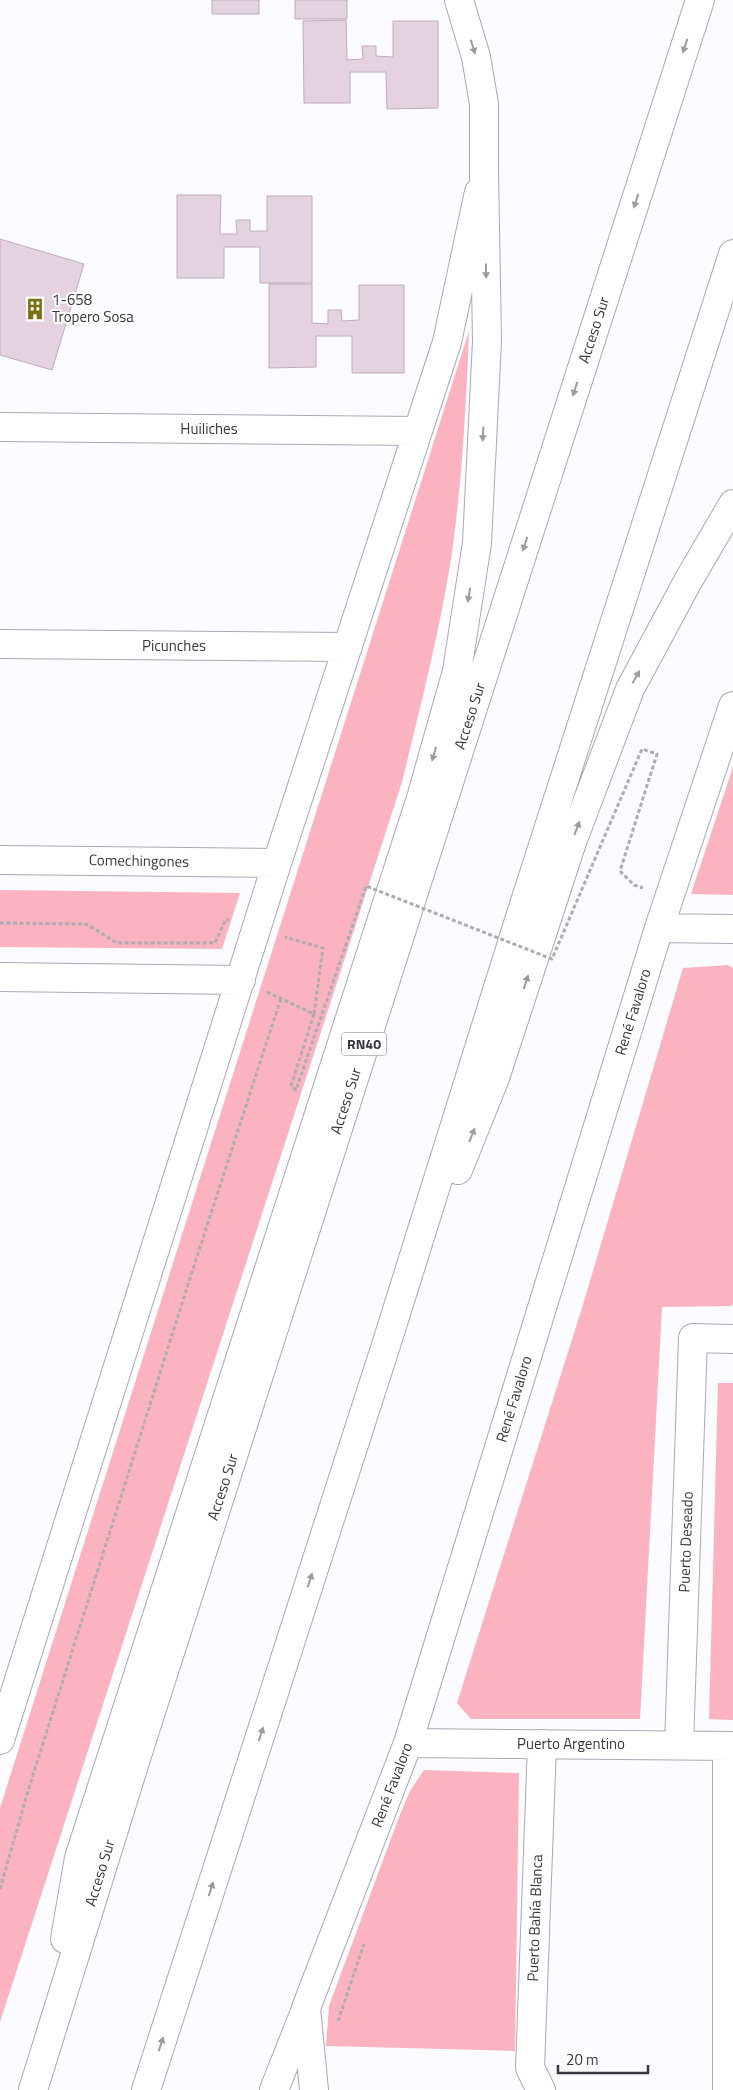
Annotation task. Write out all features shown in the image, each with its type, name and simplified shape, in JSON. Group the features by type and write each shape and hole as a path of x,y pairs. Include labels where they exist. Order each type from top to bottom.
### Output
{"main road":[{"path":"44,2055 79,1858 415,817 457,671 477,543 488,341 484,104 476,57 459,0"},
{"name":"Acceso Sur","path":"33,2090 139,1749 700,0"},
{"path":"0,1740 277,863 447,342 484,170"},
{"path":"146,2090 387,1342 519,920 733,254"},
{"name":"Huiliches","path":"0,427 418,431"},
{"path":"387,1342 495,1078 572,842 630,689 688,581 733,504"},
{"name":"Picunches","path":"0,644 348,647"},
{"name":"René Favaloro","path":"314,2090 306,2008 408,1743 659,928 733,706"},
{"name":"Comechingones","path":"0,860 277,863"},
{"path":"659,928 733,929"},
{"path":"1,982 241,980"},
{"name":"Puerto Deseado","path":"679,1745 693,1338 733,1339"},
{"name":"Puerto Argentino","path":"408,1743 730,1746"},
{"name":"Puerto Bahía Blanca","path":"541,2090 530,2068 542,1744"},
{"path":"727,2090 730,1746"},
{"path":"274,2090 306,2008"}],"path":[{"path":"0,923 86,924 117,942 215,943 226,919 323,948 314,1014 291,1086 296,1090 366,886 552,959 642,749 657,754 620,870"},
{"path":"241,980 314,1014"},
{"path":"0,1889 31,1782 176,1322 281,998"}],"shaded area":[{"path":"469,331 463,445 451,559 435,643 402,782 0,2022 0,1808"},
{"path":"733,767 733,895 691,894"},
{"path":"0,890 240,893 222,949 0,947"},
{"path":"728,965 733,968 733,1304 731,1306 662,1307 640,1719 471,1719 457,1703 582,1308 683,968"},
{"path":"718,1383 733,1383 733,1720 709,1719"},
{"path":"424,1770 519,1773 515,2051 326,2046 329,2006 399,1817 410,1791"}],"building":[{"path":"212,0 259,0 259,14 212,14"},
{"path":"295,0 347,0 347,19 295,19"},
{"path":"346,20 347,60 363,59 362,46 376,46 376,56 393,57 393,21 438,21 438,108 387,109 386,72 350,72 350,103 304,103 303,21"},
{"path":"177,195 221,195 220,234 237,234 236,220 250,220 250,231 267,231 267,196 312,196 312,283 260,283 260,247 224,247 224,278 177,278"},
{"name":"1-658 Tropero Sosa","path":"0,239 84,264 52,370 0,355"},
{"path":"269,284 312,284 312,323 328,324 328,310 341,310 342,321 359,320 359,285 404,285 404,373 352,373 352,336 316,336 316,367 269,368"}],"place":[{"name":"1-658 Tropero Sosa","path":"35,309"}]}
